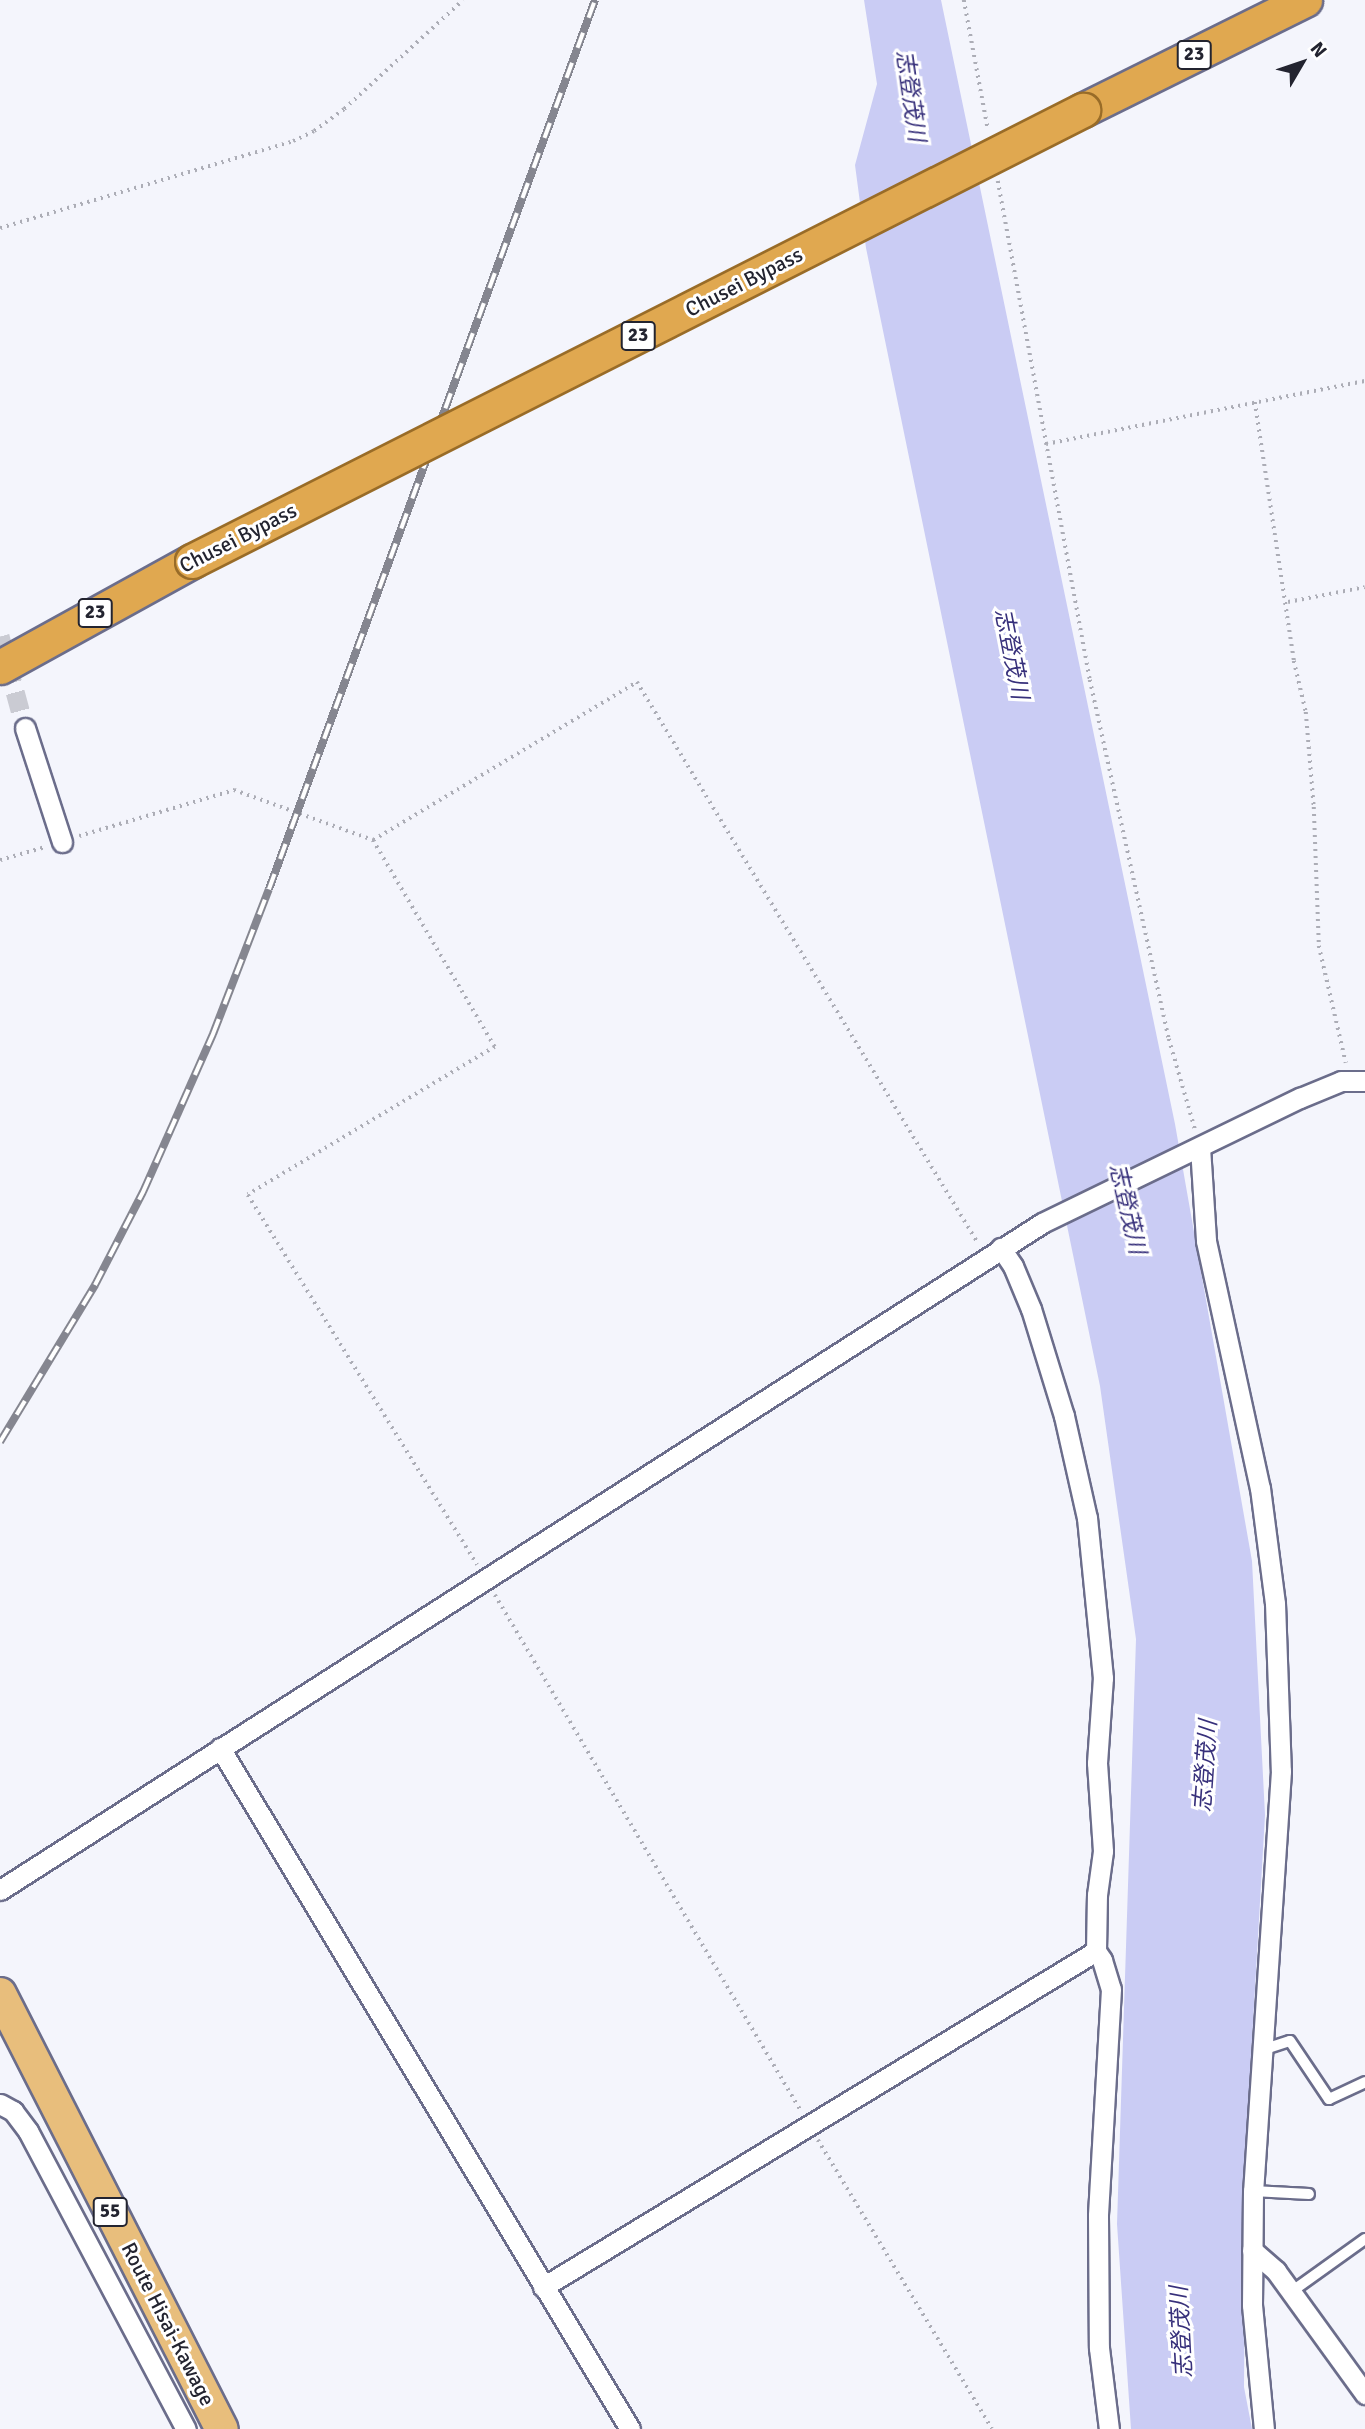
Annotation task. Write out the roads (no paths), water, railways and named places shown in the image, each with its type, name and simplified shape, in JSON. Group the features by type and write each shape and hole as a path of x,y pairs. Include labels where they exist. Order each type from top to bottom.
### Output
{"highway":[{"name":"Chusei Bypass","path":"0,667 192,561 1305,0"}],"main road":[{"name":"Route Hisai-Kawage","path":"0,1994 222,2429"}],"street":[{"path":"25,728 62,842"},
{"path":"0,1890 1042,1223 1300,1098 1341,1081 1357,1082"},
{"path":"1196,1149 1206,1241 1260,1488 1275,1603 1281,1771 1253,2191 1252,2250 1252,2305 1265,2429"},
{"path":"994,1252 1031,1309 1064,1416 1087,1518 1103,1678 1097,1763 1103,1851 1097,1895 1096,1951 1111,1989 1098,2216 1099,2348 1109,2429"},
{"path":"220,1748 630,2429"},
{"path":"543,2287 811,2127 1096,1951"},
{"path":"0,2104 13,2111 28,2131 186,2429"},
{"path":"1252,2250 1276,2271 1355,2373 1365,2394"}],"lane":[{"path":"1262,2050 1290,2041 1329,2099 1365,2082"},
{"path":"1253,2191 1309,2193"},
{"path":"1291,2291 1365,2239"}],"water":[{"name":"志登茂川","path":"864,0 941,0 1175,1124 1252,1561 1265,1815 1246,2145 1244,2387 1252,2429 1131,2429 1117,2224 1136,1639 1100,1386 866,248 855,165 877,84"}],"tunnel":[{"path":"0,636 25,728"}],"railway":[{"path":"0,1442 95,1285 143,1192 213,1034 269,889 595,0"}]}
